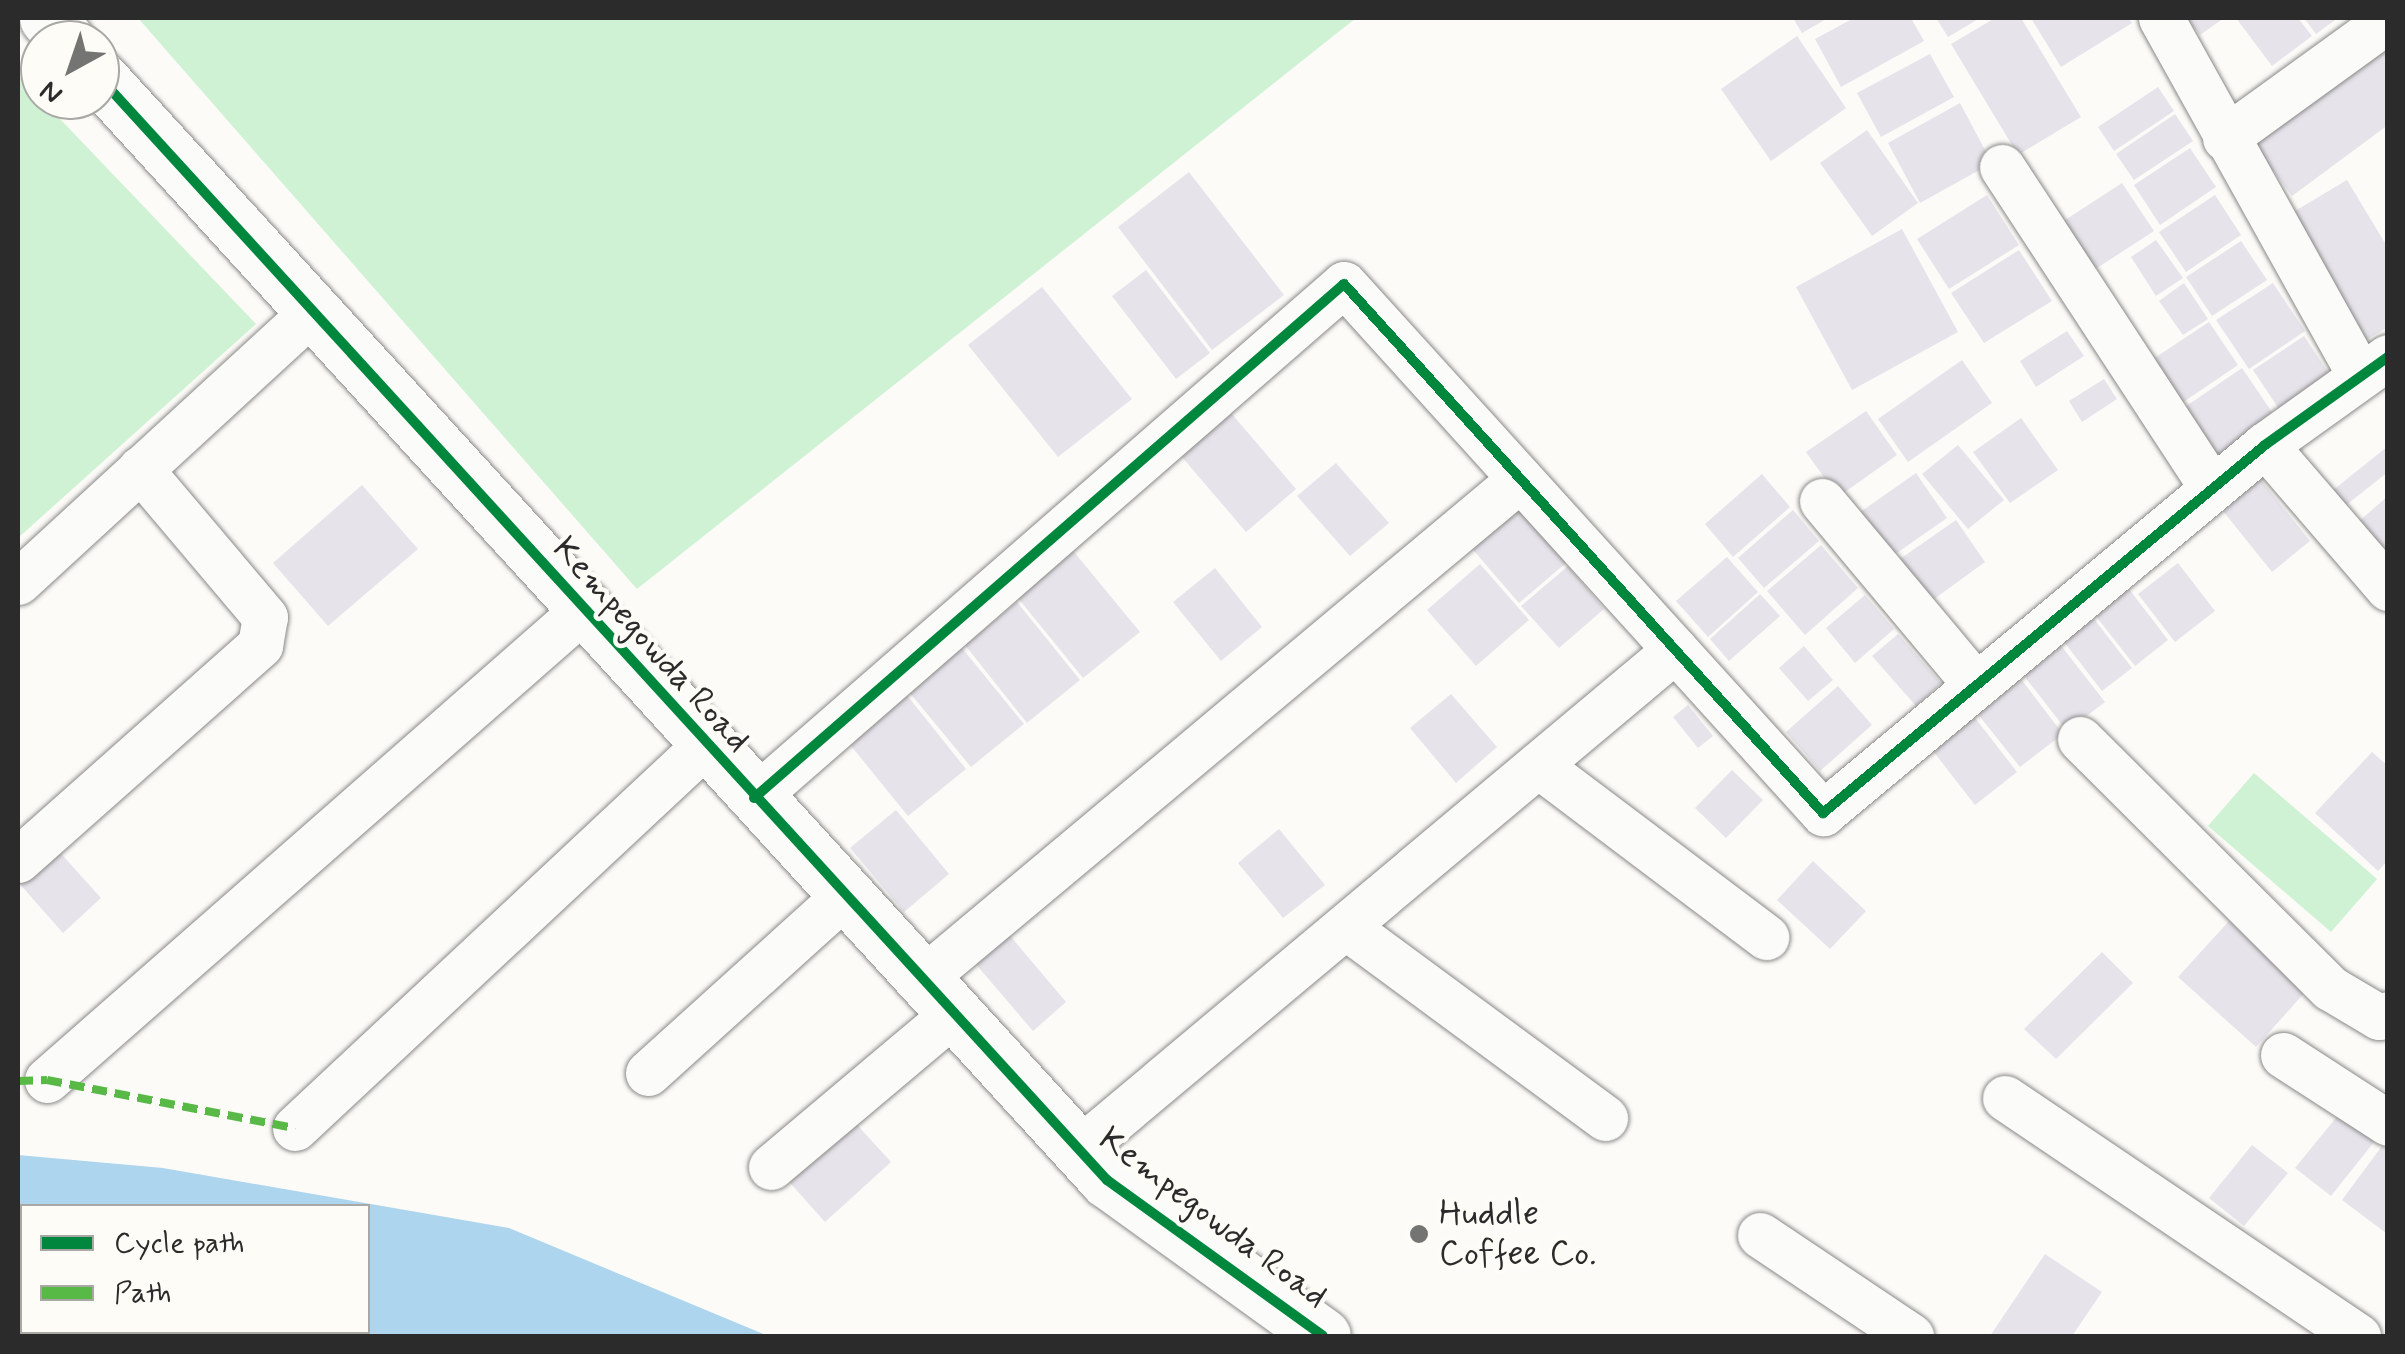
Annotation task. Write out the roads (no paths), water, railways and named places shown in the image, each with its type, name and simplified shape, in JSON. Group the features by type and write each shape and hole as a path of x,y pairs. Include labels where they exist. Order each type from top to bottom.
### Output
{"street":[{"path":"754,798 1344,284 1822,813 2266,444 2374,366 2225,138 2160,18"},
{"path":"2225,138 2388,20"},
{"name":"Kempegowda Road","path":"120,100 705,745 1107,1180 1324,1336"},
{"path":"2002,167 2212,488"},
{"path":"18,582 312,312"},
{"path":"2266,444 2388,588"},
{"path":"18,860 260,645 265,617 140,469"},
{"path":"771,1168 937,997 1520,479"},
{"path":"1822,501 1976,685"},
{"path":"47,1080 582,610"},
{"path":"1078,1150 1675,650"},
{"path":"2080,738 2330,988 2379,1017 2388,1014"},
{"path":"295,1128 705,745"},
{"path":"1538,765 1766,937"},
{"path":"648,1073 844,896"},
{"path":"1346,927 1605,1118"},
{"path":"2283,1055 2388,1123"},
{"path":"2005,1098 2358,1336"},
{"path":"1760,1234 1911,1336"}],"water":[{"path":"18,1155 163,1168 509,1228 768,1336 18,1336"}],"place":[{"name":"Huddle Coffee Co.","path":"1419,1234"}]}
